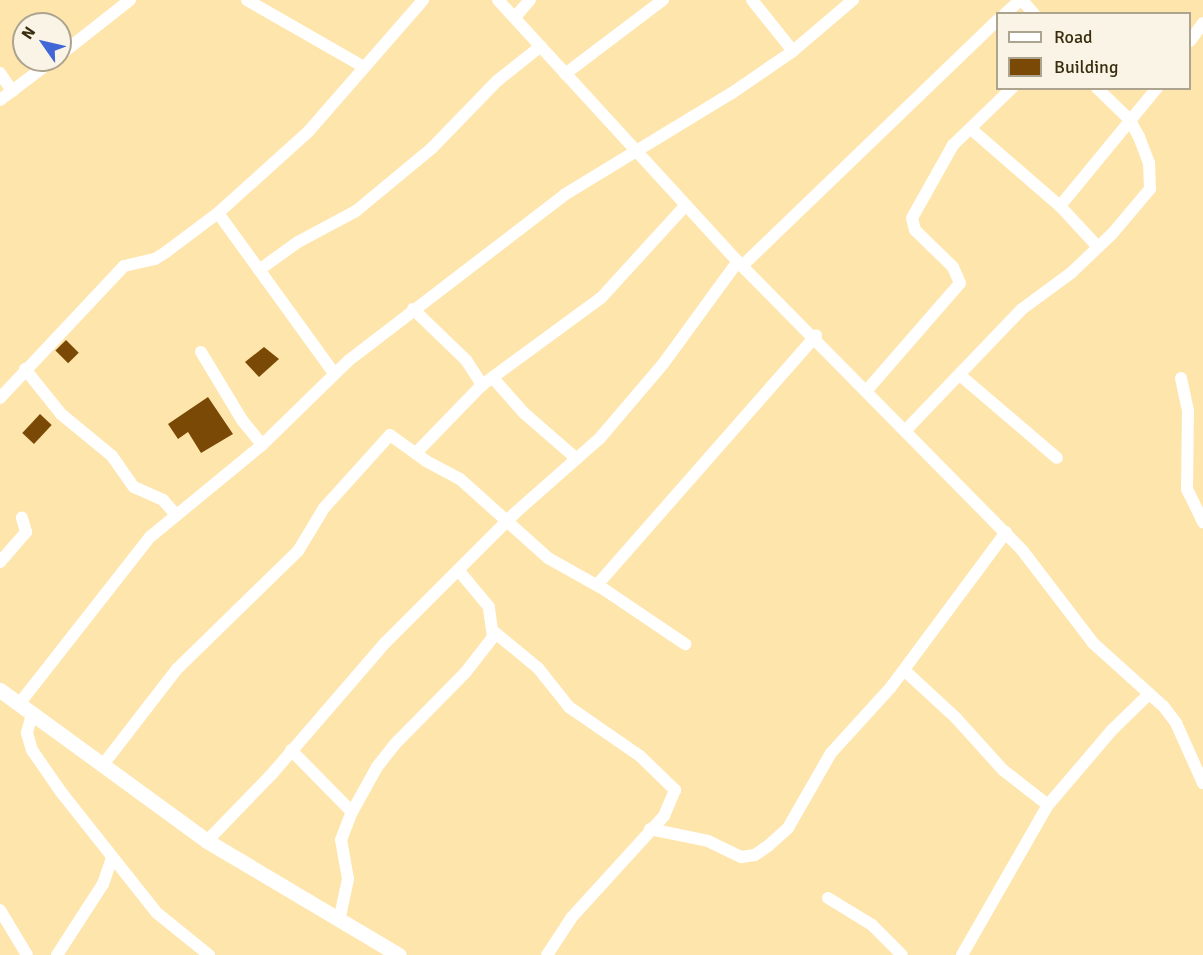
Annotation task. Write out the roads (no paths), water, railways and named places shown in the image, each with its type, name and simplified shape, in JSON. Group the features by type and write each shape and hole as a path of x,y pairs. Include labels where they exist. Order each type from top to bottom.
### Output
{"street":[{"path":"247,0 364,67"},
{"path":"0,398 124,266 155,259 218,213 308,132 423,0"},
{"path":"498,0 516,16 565,74 740,263 816,336 905,431 1006,532 1050,584 1066,612 1093,643 1149,694 1176,723 1203,783"},
{"path":"516,16 530,0"},
{"path":"565,74 663,0"},
{"path":"752,0 793,51"},
{"path":"209,955 157,913 112,858 32,750 27,733 26,709 126,565 150,537 262,445 334,373 413,309 564,195 639,152 793,51 853,0"},
{"path":"1007,12 1021,0 1032,12"},
{"path":"72,44 122,2"},
{"path":"207,841 385,643 506,523 578,459 663,364 740,263 996,22"},
{"path":"1191,40 1203,23"},
{"path":"259,270 298,242 356,210 432,148 497,81 541,46"},
{"path":"0,100 37,72"},
{"path":"0,73 12,91"},
{"path":"868,389 960,283 953,267 915,230 912,218 953,145 1010,90"},
{"path":"905,431 961,376 1022,309 1098,247 1141,202 1152,180 1149,163 1130,120 1099,90"},
{"path":"1060,206 1154,90"},
{"path":"971,129 1060,206 1098,247"},
{"path":"416,453 487,382 602,298 686,205"},
{"path":"218,213 334,373"},
{"path":"413,309 487,382 578,459"},
{"path":"597,585 816,336"},
{"path":"201,352 242,420 262,445"},
{"path":"25,369 61,414 112,456 134,488 163,500 176,515"},
{"path":"961,376 1057,458"},
{"path":"1181,378 1188,410 1187,489 1203,522"},
{"path":"102,766 177,669 298,551 324,508 386,439 395,436 416,453 460,479 506,523 548,558 597,585 685,644"},
{"path":"0,562 26,532 22,518"},
{"path":"650,829 708,841 741,857 755,855 788,828 831,753 904,670 1006,532"},
{"path":"339,921 348,879 341,840 352,812 376,767 486,650 493,631 489,607 459,572"},
{"path":"493,631 538,668 569,707 671,782 675,790 672,803 572,917 547,955"},
{"path":"904,670 956,718 1003,770 1048,806"},
{"path":"0,690 207,841 399,955"},
{"path":"962,955 1048,806 1112,730 1149,694"},
{"path":"291,750 352,812"},
{"path":"57,955 103,884 112,858"},
{"path":"828,898 872,925 902,955"},
{"path":"0,910 27,955"}]}
